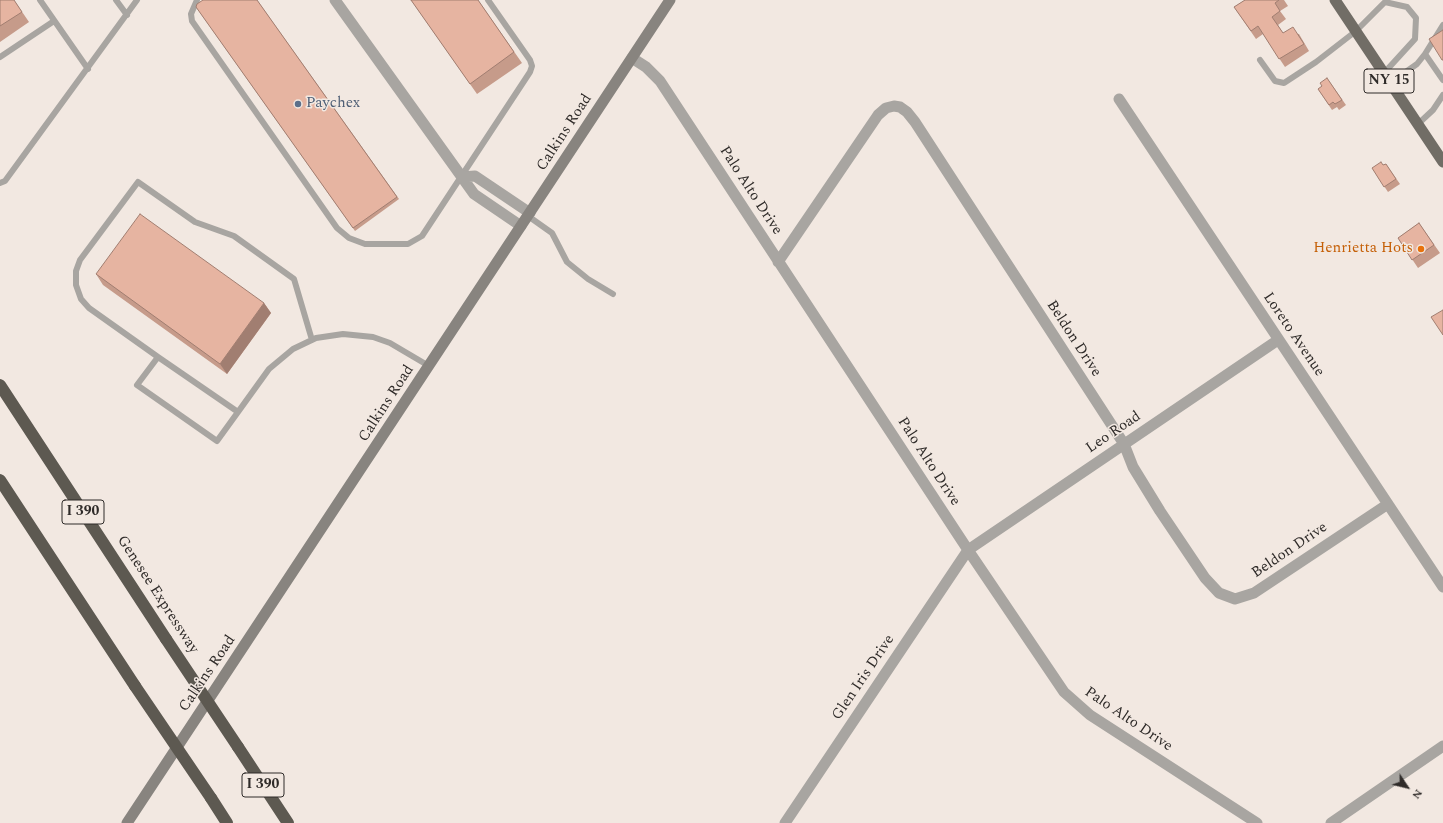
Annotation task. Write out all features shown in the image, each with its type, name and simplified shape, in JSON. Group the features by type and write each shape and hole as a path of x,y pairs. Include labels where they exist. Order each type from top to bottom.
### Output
{"highway":[{"name":"Genesee Expressway","path":"0,385 288,823"},
{"path":"0,480 227,823"}],"main road":[{"name":"Calkins Road","path":"127,823 670,0"},
{"name":"NY 15","path":"1335,0 1443,162"}],"street":[{"path":"335,0 474,194 521,226"},
{"name":"Palo Alto Drive","path":"632,58 646,67 660,81 1055,681 1075,704 1090,715 1258,823"},
{"name":"Loreto Avenue","path":"1119,99 1443,587"},
{"name":"Beldon Drive","path":"778,262 878,116 886,108 894,106 900,107 916,122 1124,444 1133,467 1211,587 1228,598 1240,599 1254,593 1388,504"},
{"path":"462,177 475,176 529,215"},
{"name":"Leo Road","path":"968,550 1278,340"},
{"name":"Glen Iris Drive","path":"785,823 968,550"},
{"path":"1331,823 1443,746"}],"lane":[{"path":"40,0 88,69"},
{"path":"116,0 127,15"},
{"path":"0,182 5,181 137,0"},
{"path":"197,0 192,14 192,21 337,228 350,238 365,244 408,244 422,236 530,72 532,66 530,60 488,0"},
{"path":"1260,60 1275,80 1284,83 1316,62 1356,31 1385,2 1407,7 1416,18 1415,39 1387,78"},
{"path":"0,57 54,21"},
{"path":"1387,78 1417,64 1443,25"},
{"path":"1425,54 1443,80"},
{"path":"1418,124 1433,110 1443,95"},
{"path":"238,412 89,308 81,299 76,285 76,271 80,260 138,182 195,222 234,236 294,279 312,340"},
{"path":"529,215 552,233 567,262 588,279 613,294"},
{"path":"158,357 137,385 217,441 269,369 293,349 312,340 343,334 373,337 390,343 429,366"}],"building":[{"path":"0,0 14,0 22,12 0,26"},
{"name":"Paychex","path":"203,0 257,0 397,197 353,228 196,7 197,4"},
{"path":"411,0 478,0 514,52 470,84"},
{"path":"1245,0 1279,0 1275,3 1280,11 1272,17 1283,33 1293,27 1304,44 1279,59 1258,26 1251,31 1234,7"},
{"path":"1443,30 1443,60 1442,60 1429,39"},
{"path":"1327,78 1342,100 1335,104 1333,102 1329,105 1318,89 1322,86 1320,83"},
{"path":"1381,162 1383,165 1386,164 1396,179 1384,187 1372,168"},
{"path":"140,214 264,303 220,364 96,274"},
{"name":"Henrietta Hots","path":"1419,223 1434,245 1412,260 1398,238"},
{"path":"1443,310 1443,335 1431,317"}],"place":[{"name":"Paychex","path":"298,104"},
{"name":"Henrietta Hots","path":"1421,249"}]}
